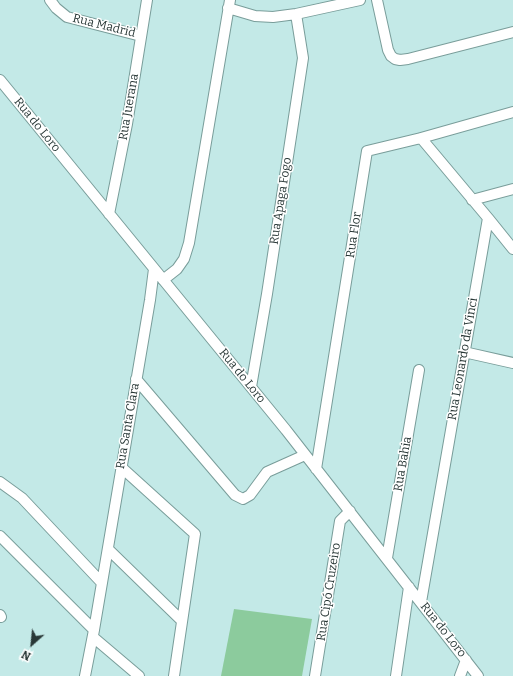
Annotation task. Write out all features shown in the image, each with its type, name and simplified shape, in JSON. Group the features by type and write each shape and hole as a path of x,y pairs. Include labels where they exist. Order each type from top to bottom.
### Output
{"street":[{"name":"Rua Madrid","path":"50,0 56,8 68,18 141,36"},
{"name":"Rua Juerana","path":"109,214 127,124 147,0"},
{"path":"163,280 178,269 184,259 189,243 229,4 255,16 273,17 296,14 360,0"},
{"path":"377,0 388,50 391,56 395,59 408,59 513,32"},
{"name":"Rua Apaga Fogo","path":"251,387 267,294 303,58 296,14"},
{"name":"Rua do Loro","path":"0,80 251,387 387,558 478,676"},
{"name":"Rua Flor","path":"316,469 367,151 421,138 513,112"},
{"path":"421,138 513,249"},
{"path":"472,200 513,189"},
{"name":"Rua Leonardo da Vinci","path":"421,602 488,218"},
{"name":"Rua Santa Clara","path":"85,676 94,633 150,300 154,268"},
{"path":"464,352 513,363"},
{"name":"Rua Bahia","path":"387,558 418,370"},
{"path":"136,379 235,495 243,499 250,495 267,472 305,455"},
{"path":"121,467 195,534 181,620 174,676"},
{"path":"0,482 22,498 102,582"},
{"name":"Rua Cipó Cruzeiro","path":"315,676 340,521 350,511"},
{"path":"0,536 94,633 139,676"},
{"path":"108,549 181,620"},
{"path":"396,676 409,587"},
{"path":"460,676 466,660"}],"green space":[{"path":"234,609 312,619 302,676 221,676"}]}
